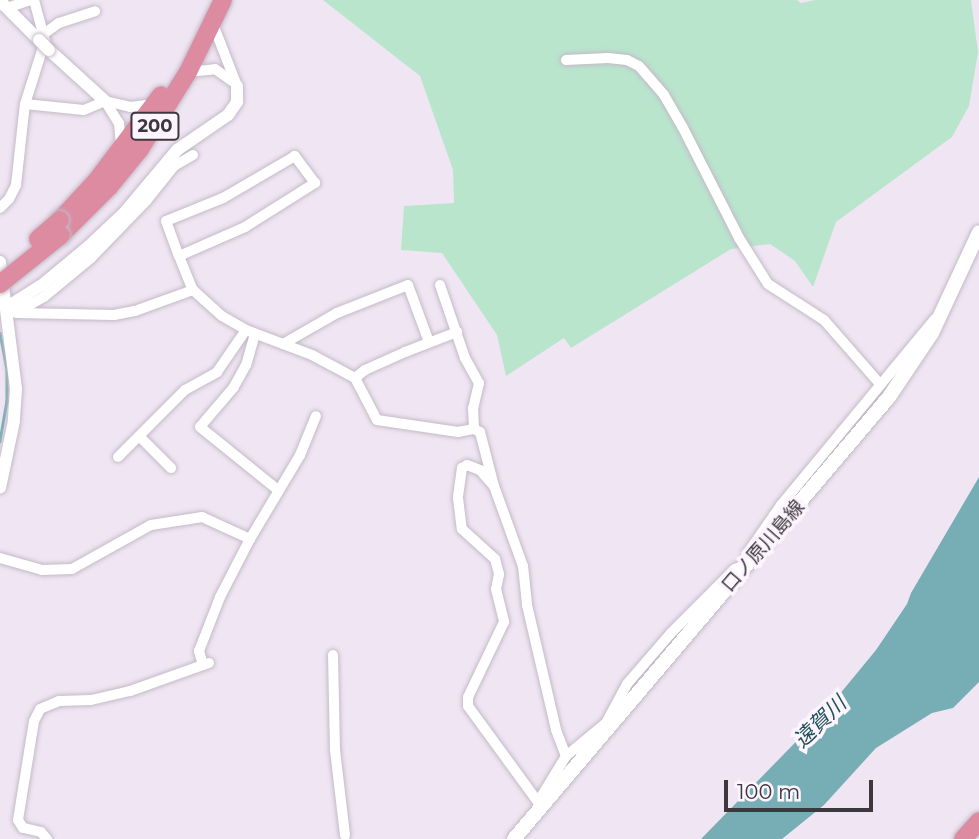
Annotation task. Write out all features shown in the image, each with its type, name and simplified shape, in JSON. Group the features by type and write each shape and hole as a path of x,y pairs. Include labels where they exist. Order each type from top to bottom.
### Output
{"highway":[{"name":"200","path":"0,270 61,227 121,151 156,103 179,65 209,0"},
{"name":"200","path":"0,284 109,187 139,149 188,72 223,0"},
{"path":"963,839 979,821"}],"main road":[{"name":"口ノ原川島線","path":"514,839 607,724 889,397 920,352 942,312 979,232"}],"street":[{"path":"3,4 32,0 42,36 49,50 105,101 119,123 121,151"},
{"path":"0,208 9,199 16,185 25,104 45,41 3,4"},
{"path":"42,36 60,23 95,11"},
{"path":"10,311 89,246 124,213 177,150 228,115 237,103 237,86 212,24"},
{"path":"566,60 608,58 628,60 639,66 664,95 739,238 768,284 824,320 881,385"},
{"path":"188,72 215,69 226,74 237,86"},
{"path":"25,104 84,110 105,101 130,107 156,103"},
{"path":"10,311 44,297 91,258 147,200 174,166 193,155"},
{"path":"179,256 244,227 315,183 295,156 223,198 166,221 179,256 193,290 222,316 251,332 355,378 377,420 458,432 474,429 480,432 494,486 523,566 527,605 556,730 566,756"},
{"path":"0,262 10,311 16,389 14,421 0,488"},
{"path":"283,344 337,313 408,285 429,342"},
{"path":"440,285 465,358 479,383 473,408 474,429"},
{"path":"10,311 114,315 135,311 193,290"},
{"path":"747,564 747,554 781,505 942,312"},
{"path":"118,457 185,390 217,372 251,332"},
{"path":"251,332 246,365 234,387 200,427 278,490"},
{"path":"355,378 365,370 457,332"},
{"path":"47,839 41,832 23,828 18,820 34,721 40,709 59,701 91,699 142,688 206,664 199,651 205,634 250,539 300,455 316,416"},
{"path":"140,437 171,468"},
{"path":"494,486 480,470 467,465 462,468 458,498 462,529 495,559 499,574 496,589 504,622 468,697 468,706 540,804 566,756 607,724"},
{"path":"0,558 42,570 72,569 151,525 202,517 250,539"},
{"path":"333,655 335,750 343,838"}],"green space":[{"path":"323,0 797,0 801,3 815,0 971,0 978,52 969,106 952,137 836,222 813,287 795,261 770,244 731,249 571,348 564,338 506,376 497,335 442,253 401,250 404,206 454,203 453,170 420,76"}],"water":[{"name":"遠賀川","path":"979,477 979,682 953,708 932,713 876,748 824,805 782,839 701,839 825,712 876,650 907,604"}],"waterway":[{"path":"0,333 7,370 7,401 0,441"}]}
